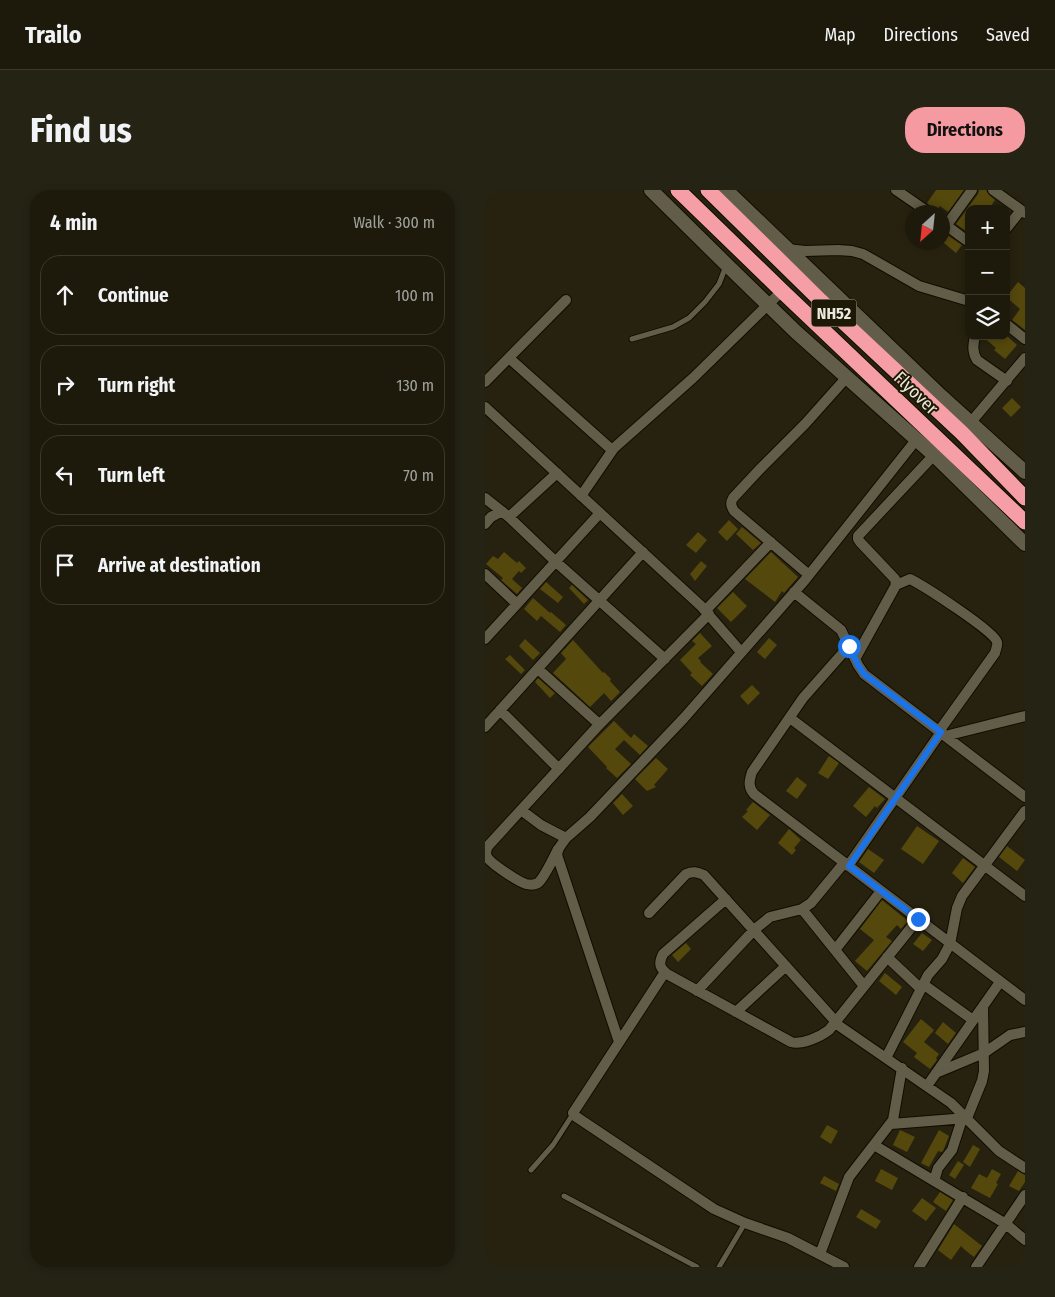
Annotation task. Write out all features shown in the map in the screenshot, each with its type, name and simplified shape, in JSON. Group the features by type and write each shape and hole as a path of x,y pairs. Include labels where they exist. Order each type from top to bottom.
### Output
{"highway":[{"name":"NH52","path":"679,190 782,291"},
{"name":"NH52","path":"708,190 821,300 967,428 1025,498"},
{"name":"Flyover","path":"782,291 1025,522"}],"main road":[{"path":"651,190 796,332 934,455 1025,544"},
{"path":"726,190 787,248 967,428 1025,472"}],"street":[{"path":"896,190 917,205"},
{"path":"950,219 972,190"},
{"path":"993,190 1023,211 1010,225"},
{"path":"950,229 965,239"},
{"path":"787,248 805,251 853,251 863,254 919,286 965,300"},
{"path":"581,496 612,450 693,378 782,291"},
{"path":"485,382 566,300"},
{"path":"1010,327 1025,338"},
{"path":"974,340 974,354 977,360 1007,381"},
{"path":"509,358 612,450"},
{"path":"967,428 1025,358"},
{"path":"809,575 734,511 731,502 847,377"},
{"path":"485,408 708,612 741,652"},
{"path":"771,542 665,659 599,724 486,849 486,856 489,860 525,883 533,884 539,881 566,838 587,820 684,718 809,575 916,440"},
{"path":"896,585 895,579 860,542 858,536 934,455"},
{"path":"485,524 491,518 505,514 557,473"},
{"path":"485,498 665,659"},
{"path":"485,639 600,512"},
{"path":"485,727 643,552"},
{"path":"485,574 517,604"},
{"path":"697,991 754,930 770,917 803,909 811,903 846,865 943,734 943,727 995,653 998,644 996,639 947,601 910,579 896,585 855,659"},
{"path":"794,592 837,626 864,674 1025,797"},
{"path":"849,646 805,696 752,772 750,778 751,790 881,892 1025,1000"},
{"path":"538,669 599,724"},
{"path":"500,710 559,769"},
{"path":"943,734 1025,716"},
{"path":"790,718 1025,896"},
{"path":"521,810 541,825 566,838"},
{"path":"886,1058 929,973 942,959 950,944 959,902 1025,811"},
{"path":"559,848 558,858 619,1042"},
{"path":"649,913 686,874 698,872 704,875 835,1022 951,1102 964,1119 999,1151 1025,1168"},
{"path":"835,950 881,892"},
{"path":"726,899 663,954 660,966 662,970 697,991 796,1043 801,1043 824,1033 835,1022 918,919"},
{"path":"803,909 864,986"},
{"path":"887,957 922,987 973,1020"},
{"path":"735,1012 786,966"},
{"path":"665,972 573,1113 709,1206 745,1223 788,1238 844,1267"},
{"path":"927,1086 1000,982"},
{"path":"934,1181 938,1168 952,1150 983,1076 983,1006"},
{"path":"935,1074 984,1052 1007,1037 1025,1032"},
{"path":"820,1254 847,1181 891,1124 894,1116 901,1068"},
{"path":"891,1124 964,1119"},
{"path":"874,1146 1006,1224 1025,1240"},
{"path":"977,1267 1025,1196"},
{"path":"919,1267 963,1198"}],"lane":[{"path":"633,339 673,327 689,318 719,284 727,266"},
{"path":"531,1170 553,1145 573,1113"},
{"path":"564,1196 697,1267"},
{"path":"719,1267 745,1223"}],"building":[{"path":"936,190 964,190 950,209 950,205 930,205 927,203"},
{"path":"979,190 986,190 995,200 992,205 970,205"},
{"path":"965,212 965,230 956,224"},
{"path":"950,237 962,245 956,253 950,248"},
{"path":"1018,282 1025,288 1025,330 1012,320 1020,309 1010,300 1010,292"},
{"path":"1010,339 1017,345 1005,359 994,350 996,348 987,340"},
{"path":"1012,398 1021,407 1011,417 1002,408"},
{"path":"729,520 738,529 727,541 718,532"},
{"path":"742,527 761,543 753,550 736,534"},
{"path":"698,532 707,540 696,553 686,545"},
{"path":"504,552 517,563 519,561 526,568 521,573 519,571 512,579 522,588 517,594 501,580 503,578 486,564 493,556 498,559"},
{"path":"771,552 798,577 784,593 782,591 775,602 745,579"},
{"path":"701,561 707,566 695,581 690,574"},
{"path":"546,582 563,597 558,603 540,589"},
{"path":"572,585 588,600 584,604 569,588"},
{"path":"733,592 747,606 731,622 717,608"},
{"path":"533,598 566,625 560,632 541,616 537,621 524,609"},
{"path":"700,633 712,646 698,658 713,674 702,686 690,675 692,673 680,660 696,644 692,641"},
{"path":"769,638 777,645 765,659 757,652"},
{"path":"525,639 540,653 533,660 519,646"},
{"path":"573,640 603,673 611,679 610,681 620,692 611,701 604,693 590,707 553,673 566,659 561,653"},
{"path":"510,655 525,670 521,674 505,659"},
{"path":"538,678 555,693 550,698 535,682"},
{"path":"752,685 760,693 748,705 740,696"},
{"path":"614,721 631,738 634,734 648,746 640,755 624,740 615,749 631,764 617,778 588,747"},
{"path":"829,756 839,763 828,779 818,773"},
{"path":"656,758 668,769 654,785 656,787 647,791 635,779"},
{"path":"797,777 807,785 797,799 786,791"},
{"path":"869,787 885,799 877,808 875,806 866,817 853,806"},
{"path":"622,794 633,806 623,815 613,803"},
{"path":"753,802 770,815 757,830 742,817"},
{"path":"917,826 939,841 923,864 901,849"},
{"path":"789,829 801,840 794,848 796,850 792,855 778,843"},
{"path":"1007,846 1025,860 1017,871 999,857"},
{"path":"868,849 884,860 874,873 859,862"},
{"path":"963,858 975,867 963,883 952,873"},
{"path":"882,900 908,921 901,929 897,925 886,937 892,941 867,971 855,961 874,940 860,929"},
{"path":"922,933 932,940 923,951 913,944"},
{"path":"686,943 691,949 678,962 672,955"},
{"path":"885,973 902,987 896,995 879,981"},
{"path":"921,1019 934,1030 924,1042 939,1054 930,1069 914,1057 917,1053 903,1042"},
{"path":"943,1022 956,1033 948,1044 935,1033"},
{"path":"827,1125 838,1131 831,1144 820,1137"},
{"path":"900,1130 915,1137 907,1152 893,1145"},
{"path":"939,1130 949,1136 943,1151 938,1151 929,1167 921,1163"},
{"path":"973,1145 980,1149 970,1167 963,1162"},
{"path":"958,1161 964,1165 955,1179 949,1175"},
{"path":"881,1169 898,1178 892,1190 875,1181"},
{"path":"992,1169 1001,1174 990,1198 971,1188 979,1174 987,1178"},
{"path":"1018,1171 1025,1175 1025,1182 1019,1191 1009,1186"},
{"path":"824,1176 839,1184 836,1191 820,1183"},
{"path":"940,1192 953,1200 946,1211 933,1202"},
{"path":"922,1198 936,1208 926,1221 912,1211"},
{"path":"861,1209 881,1221 876,1229 856,1217"},
{"path":"954,1224 982,1246 974,1257 961,1246 951,1260 938,1250"}],"route":[{"path":"849,646 864,674 941,732 849,866 918,919"}]}
